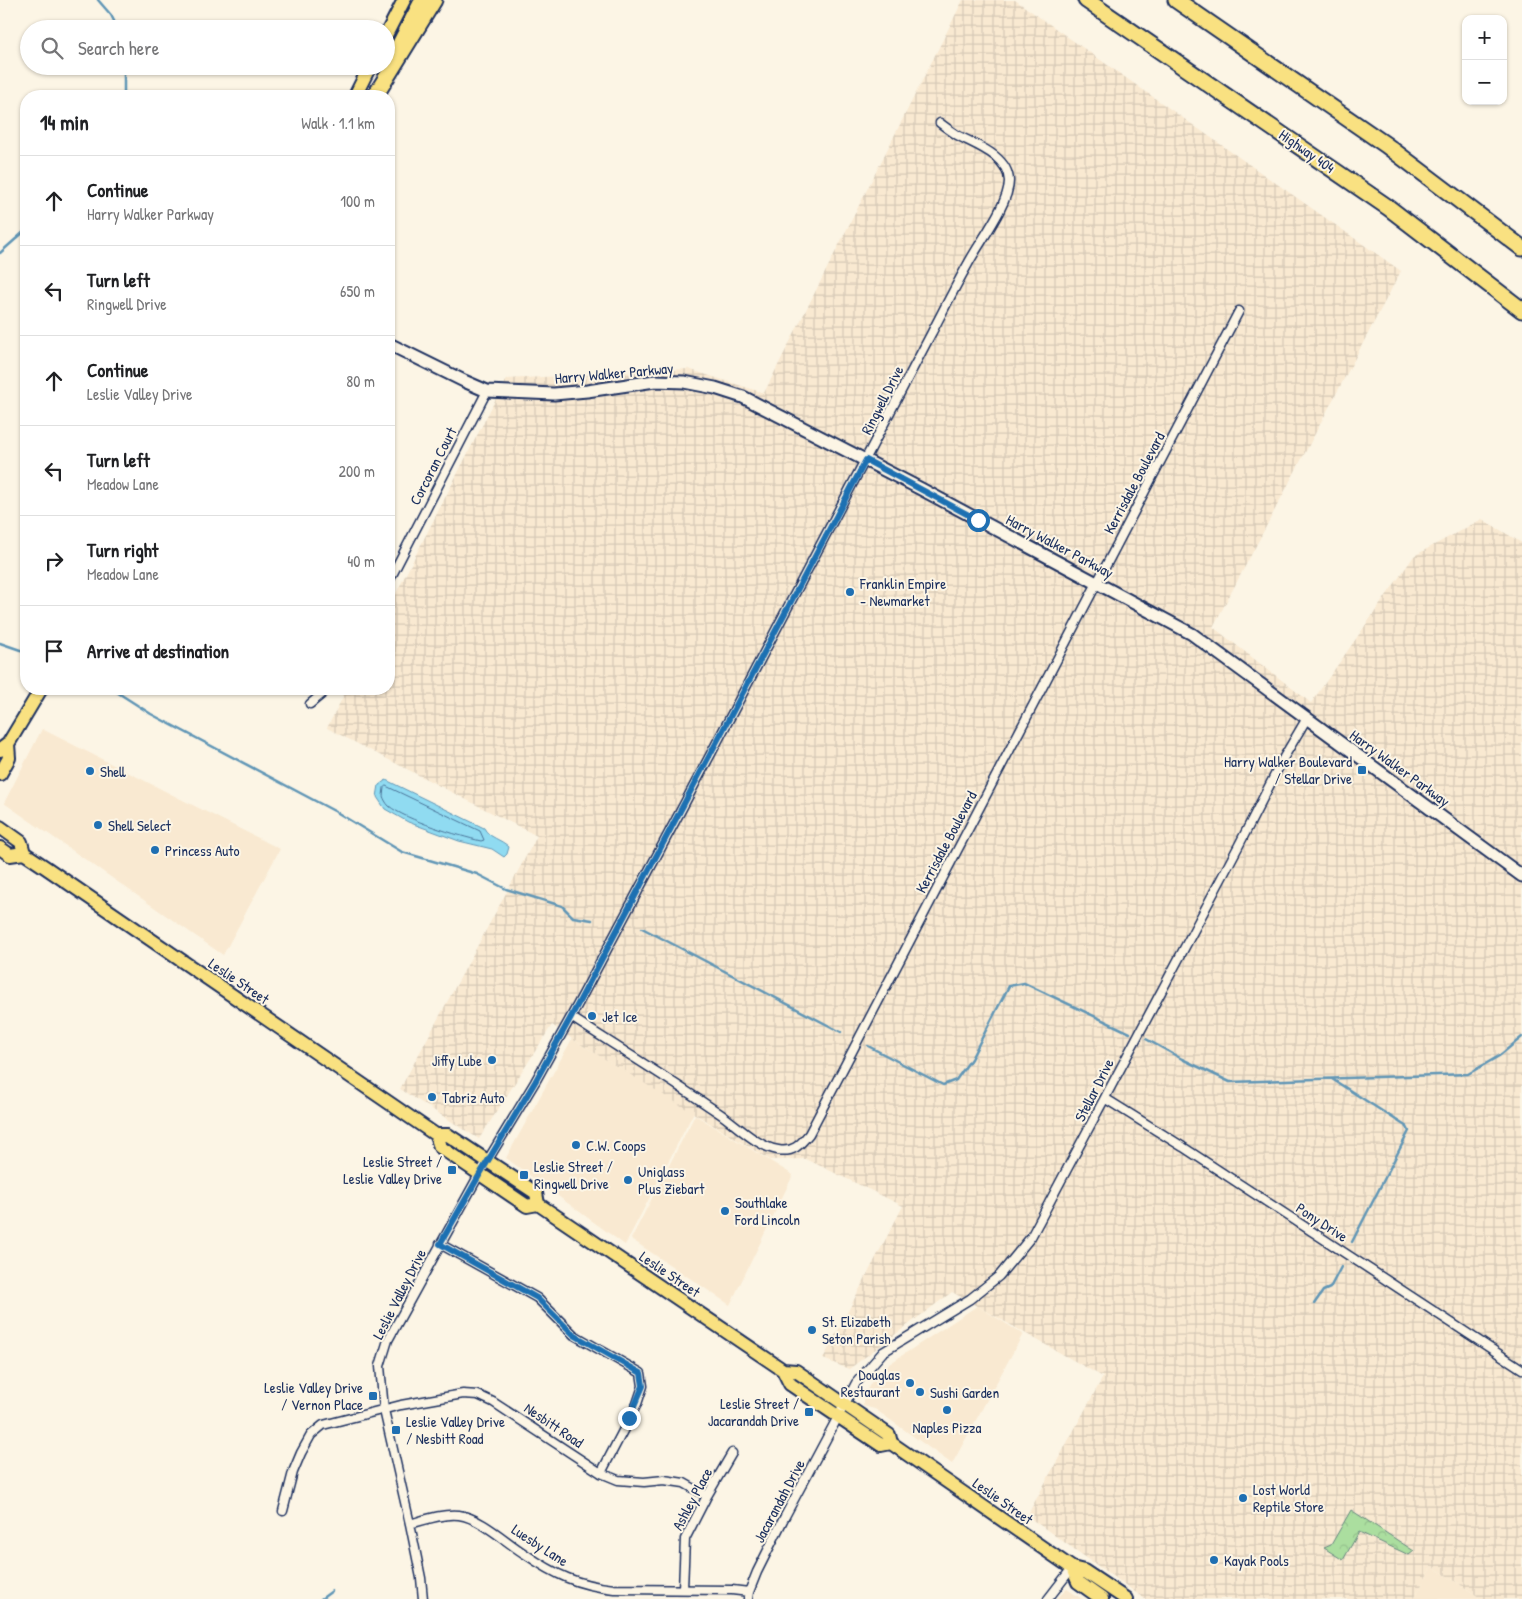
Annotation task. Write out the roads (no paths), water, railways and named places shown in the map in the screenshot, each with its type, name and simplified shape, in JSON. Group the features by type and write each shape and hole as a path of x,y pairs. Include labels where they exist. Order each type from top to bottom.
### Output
{"highway":[{"path":"395,61 434,0"},
{"name":"Highway 404","path":"1086,0 1389,208 1522,310"},
{"path":"1176,0 1386,145 1522,248"},
{"path":"377,90 386,75"}],"main road":[{"path":"394,20 404,0"},
{"path":"395,52 421,0"},
{"path":"357,90 365,75"},
{"path":"376,90 384,75"},
{"path":"0,774 9,758 4,747 37,695"},
{"name":"Leslie Street","path":"0,827 21,842 24,853 436,1135 448,1136 536,1193 538,1204"},
{"name":"Leslie Street","path":"0,848 10,855 24,853"},
{"name":"Leslie Street","path":"436,1135 440,1147 528,1206 538,1204 783,1370 790,1384 838,1417 880,1445 891,1444 1072,1568 1084,1571 1126,1599"},
{"name":"Leslie Street","path":"783,1370 796,1371 845,1404 890,1435 891,1444"},
{"name":"Leslie Street","path":"1072,1568 1078,1582 1102,1599"}],"street":[{"name":"Ringwell Drive","path":"488,1161 571,1017 866,460 966,266 995,217 1008,190 1009,179 1006,168 998,158 956,134 940,122"},
{"name":"Kerrisdale Boulevard","path":"571,1017 720,1114 764,1145 777,1150 795,1149 809,1134 1239,311"},
{"name":"Harry Walker Parkway","path":"395,347 464,382 487,391 554,394 655,381 684,382 715,388 743,398 866,460 1192,634 1522,876"},
{"name":"Corcoran Court","path":"395,569 487,391"},
{"path":"310,704 321,695"},
{"name":"Stellar Drive","path":"838,1417 856,1383 883,1352 974,1296 999,1276 1017,1256 1041,1221 1284,757 1307,718"},
{"name":"Pony Drive","path":"1106,1099 1183,1147 1522,1369"},
{"name":"Leslie Valley Drive","path":"423,1599 421,1578 410,1524 384,1410 380,1366 388,1340 488,1161"},
{"path":"440,1244 537,1298 574,1335 641,1373 643,1386 636,1404 601,1474"},
{"name":"Nesbitt Road","path":"283,1511 293,1472 301,1453 310,1435 323,1425 442,1397 463,1394 478,1395 493,1402 601,1474 618,1480 644,1482 664,1480 684,1483 707,1496"},
{"name":"Jacarandah Drive","path":"749,1595 783,1520 838,1417"},
{"name":"Ashley Place","path":"683,1589 685,1539 732,1453"},
{"name":"Luesby Lane","path":"410,1524 442,1516 459,1515 482,1524 554,1573 578,1583 614,1589 732,1590 749,1595"},
{"path":"1048,1599 1072,1568"},
{"path":"614,1589 614,1599"}],"water":[{"path":"386,780 484,828 489,834 509,847 507,854 504,857 492,849 459,841 408,822 385,809 377,797 379,785"}],"waterway":[{"path":"98,0 114,20"},
{"path":"124,75 124,90"},
{"path":"0,253 20,235"},
{"path":"0,643 20,650"},
{"path":"121,695 151,714 338,813 402,852 477,874 506,889 562,906 573,917 592,920"},
{"path":"642,928 841,1032"},
{"path":"868,1046 943,1085 956,1080 971,1059 1009,986 1024,983 1130,1033"},
{"path":"1146,1039 1230,1082 1468,1074 1499,1056 1522,1037"},
{"path":"1332,1079 1407,1127 1409,1131 1352,1242"},
{"path":"1314,1304 1323,1291 1330,1288 1341,1267"},
{"path":"321,1599 332,1591"}],"place":[{"name":"Franklin Empire - Newmarket","path":"850,592"},
{"name":"Harry Walker Boulevard / Stellar Drive","path":"1362,770"},
{"name":"Shell","path":"90,771"},
{"name":"Shell Select","path":"98,825"},
{"name":"Princess Auto","path":"155,850"},
{"name":"Jet Ice","path":"592,1016"},
{"name":"Jiffy Lube","path":"492,1060"},
{"name":"Tabriz Auto","path":"432,1097"},
{"name":"C.W. Coops","path":"576,1145"},
{"name":"Leslie Street / Leslie Valley Drive","path":"452,1170"},
{"name":"Leslie Street / Ringwell Drive","path":"524,1175"},
{"name":"Uniglass Plus Ziebart","path":"628,1180"},
{"name":"Southlake Ford Lincoln","path":"725,1211"},
{"name":"St. Elizabeth Seton Parish","path":"812,1330"},
{"name":"Douglas Restaurant","path":"910,1383"},
{"name":"Sushi Garden","path":"920,1392"},
{"name":"Leslie Valley Drive / Vernon Place","path":"373,1396"},
{"name":"Naples Pizza","path":"947,1410"},
{"name":"Leslie Street / Jacarandah Drive","path":"809,1412"},
{"name":"Leslie Valley Drive / Nesbitt Road","path":"396,1430"},
{"name":"Lost World Reptile Store","path":"1243,1498"},
{"name":"Kayak Pools","path":"1214,1560"}]}
